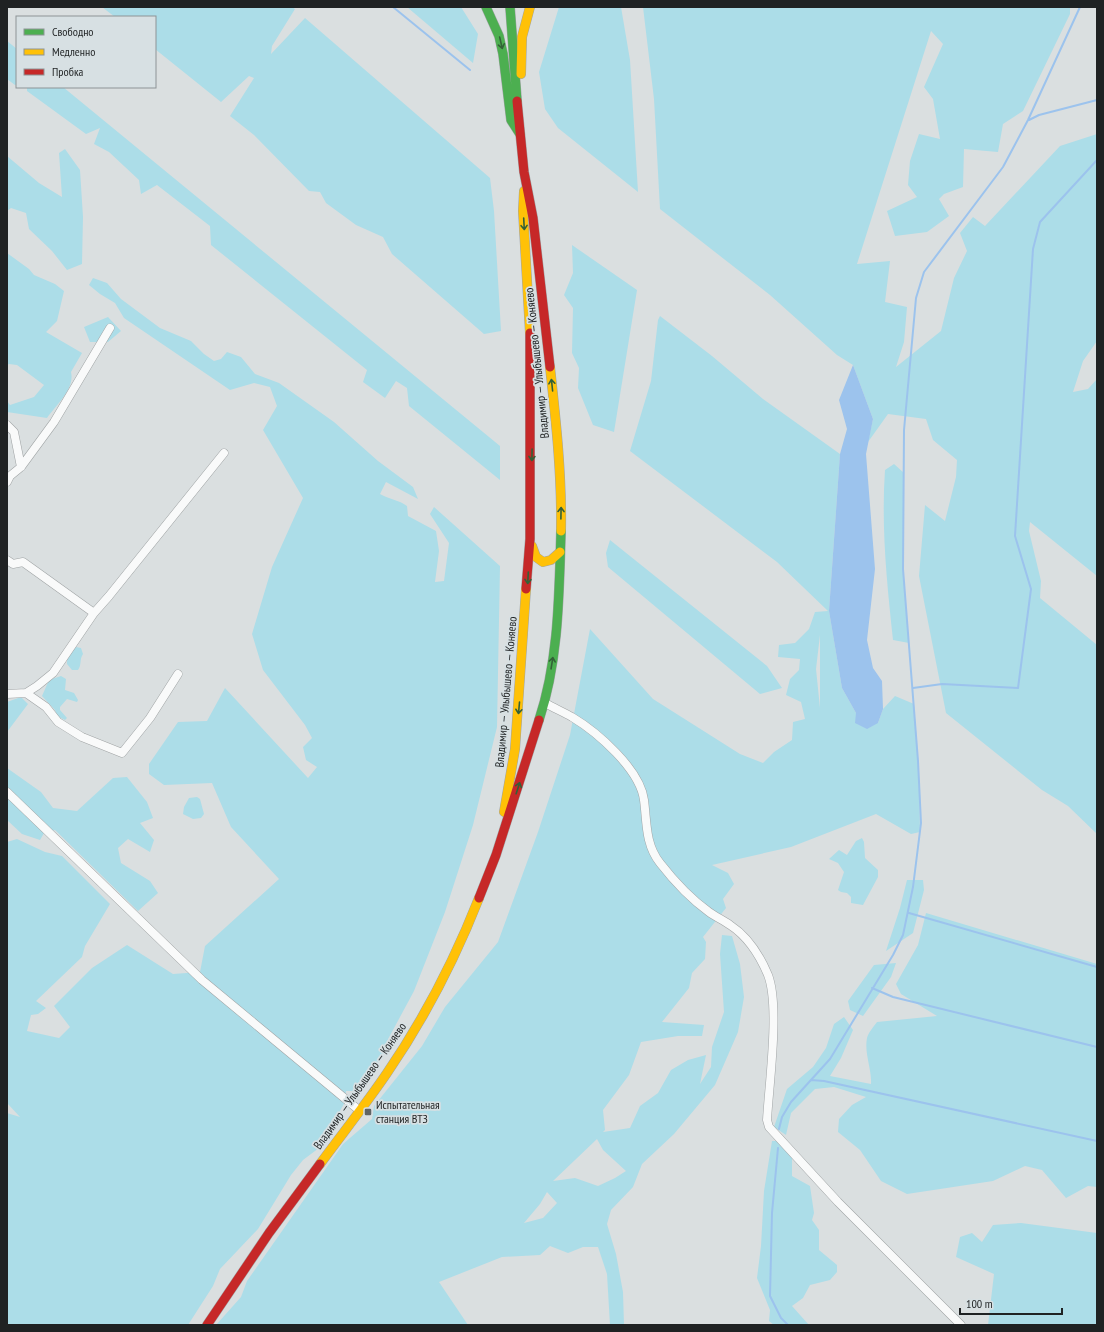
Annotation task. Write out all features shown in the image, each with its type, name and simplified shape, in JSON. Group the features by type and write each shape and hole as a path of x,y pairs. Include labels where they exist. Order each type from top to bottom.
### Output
{"main road":[{"path":"486,7 499,36 503,54 511,120 521,136"},
{"name":"Владимир — Улыбышево — Коняево","path":"481,891 504,810 515,749 530,539 532,357 523,211 524,172 512,51 510,7"},
{"path":"521,136 522,37 530,7"},
{"name":"Владимир — Улыбышево — Коняево","path":"207,1325 269,1233 387,1073 434,996 451,964 496,855 545,703 559,615 561,505 556,424 533,218 524,172"},
{"name":"Владимир — Улыбышево — Коняево","path":"530,539 534,555 539,561 548,562 555,558 560,552"}],"street":[{"path":"7,482 10,476 21,467 54,422 110,328"},
{"path":"7,425 14,432 21,467"},
{"path":"7,694 26,693 53,673 94,613 110,596 224,453"},
{"path":"7,560 12,564 23,562 94,613"},
{"path":"26,693 46,707 58,722 76,733 122,754 150,718 178,674"},
{"path":"545,703 572,717 600,738 629,769 640,784 644,799 646,830 650,848 659,863 690,897 710,913 731,925 747,940 759,956 768,976 772,997 773,1022 767,1120 769,1127 838,1202 961,1325"},
{"path":"7,792 197,975 360,1111"}],"shaded area":[{"path":"102,7 292,7 295,9 272,46 271,54 305,18 490,178 494,211 501,331 484,334 392,254 383,237 356,225 326,203 320,192 309,191 254,135 230,116 254,78 249,76 221,102 156,50 156,16 114,16"},
{"path":"407,7 461,7 478,34 473,63"},
{"path":"559,7 621,7 630,60 638,192 558,128 545,109 539,72"},
{"path":"643,7 1070,7 1070,14 1023,111 1003,124 998,152 964,149 963,187 944,194 939,199 949,216 927,232 895,236 887,211 917,197 908,185 910,161 919,134 940,139 933,99 924,87 943,44 931,31 857,264 890,261 885,302 907,307 904,342 896,367 941,331 954,278 967,251 960,233 973,217 985,226 1060,146 1097,134 1097,341 1083,361 1073,392 1088,389 1097,379 1097,576 1030,522 1029,531 1041,581 1040,598 1097,645 1097,834 1068,806 1042,790 946,713 919,576 925,505 945,521 956,477 957,460 933,440 926,419 888,414 868,442 873,419 853,365 837,355 770,295 660,209 654,99"},
{"path":"7,41 16,48 16,84 7,79"},
{"path":"27,88 64,88 500,446 500,480 409,406 407,388 396,381 385,398 363,382 367,370 211,245 210,226 157,185 141,194 139,180 109,152 94,144 100,128 86,134 27,91"},
{"path":"65,149 80,170 83,217 82,264 67,270 52,251 29,229 26,213 11,208 7,211 7,156 39,183 62,197 59,153"},
{"path":"572,245 637,290 614,432 593,425 578,388 579,368 572,353 573,308 564,295 573,273"},
{"path":"7,253 29,269 34,275 55,284 64,291 57,321 46,332 82,353 71,372 68,391 47,418 7,412 7,401 10,405 34,397 44,385 17,365 7,365"},
{"path":"93,278 107,283 121,299 160,328 191,341 204,354 214,361 221,359 227,352 241,357 255,374 279,383 334,422 378,461 413,487 418,499 386,482 380,494 401,502 407,506 408,516 436,531 439,551 435,582 444,581 449,543 430,514 434,507 500,566 497,727 473,825 445,912 414,991 386,1043 383,1056 358,1091 346,1091 345,1102 319,1148 303,1160 291,1175 258,1229 220,1269 213,1286 188,1325 7,1325 7,1113 20,1117 7,1103 7,842 17,839 45,852 62,856 110,904 85,946 82,957 36,1001 46,1008 38,1014 31,1015 27,1031 59,1038 70,1027 54,1006 92,968 127,945 173,974 200,972 205,946 279,879 231,827 212,783 164,785 149,774 149,764 178,722 207,721 225,688 308,778 317,767 306,760 303,747 312,738 305,725 263,670 252,634 272,567 303,498 263,430 277,406 270,387 254,383 230,390 124,318 115,303 89,285"},
{"path":"660,316 712,356 763,399 840,454 829,611 842,688 856,713 878,723 883,709 895,696 914,704 919,770 920,832 911,834 876,814 791,847 712,865 728,873 734,884 723,899 726,908 703,937 706,942 705,959 692,973 689,988 662,1022 704,1025 702,1036 678,1036 641,1042 629,1075 603,1110 605,1130 603,1132 630,1128 640,1106 658,1093 671,1070 688,1060 706,1055 700,1084 711,1067 712,1047 724,1012 720,954 722,935 732,936 740,964 744,997 738,1032 715,1085 674,1134 642,1164 633,1187 611,1210 607,1224 616,1254 623,1292 624,1325 610,1325 607,1274 598,1247 583,1247 568,1253 550,1246 540,1255 502,1257 439,1282 468,1325 216,1325 241,1297 247,1281 343,1144 372,1119 374,1106 422,1046 445,1007 498,942 538,832 570,735 590,629 653,699 740,754 763,763 774,752 792,740 793,722 805,719 801,702 786,695 790,679 799,670 800,659 778,657 779,645 795,643 809,629 815,612 828,611 777,562 630,451 651,381 658,320","holes":["820,635 820,708 816,669","597,1139 603,1150 626,1171 598,1186 575,1178 553,1181","547,1192 557,1203 543,1218 524,1223 540,1204"]},
{"path":"108,317 121,331 108,342 90,342 84,327"},
{"path":"853,365 873,419 866,454 875,569 867,640 873,668 882,681 883,709 878,723 867,729 855,723 856,713 842,688 829,611 840,454 847,429 839,400"},
{"path":"894,464 904,473 903,569 909,643 893,640 887,577 884,534 885,470"},
{"path":"610,540 767,666 782,688 760,694 608,567 606,553"},
{"path":"76,647 81,648 83,654 78,670 72,670 67,664 67,659 70,652"},
{"path":"61,676 66,679 65,690 74,693 78,700 77,702 67,699 60,707 60,710 67,718 65,720 57,716 55,710 42,696 49,680"},
{"path":"21,697 28,704 7,732 7,702"},
{"path":"7,768 41,792 53,808 77,811 113,778 127,777 147,802 153,818 140,823 154,840 150,852 128,839 118,848 121,863 150,881 158,893 138,911 55,830 44,833 40,840 22,834 7,820"},
{"path":"197,797 200,799 204,814 201,818 193,819 183,814 184,807 189,798"},
{"path":"862,838 864,842 865,858 878,870 878,877 863,905 851,903 851,897 847,893 838,890 844,872 838,863 829,859 839,850 847,855 856,841"},
{"path":"907,880 923,880 924,890 913,933 886,951 900,908"},
{"path":"926,913 1097,964 1097,1187 1088,1186 1066,1198 1042,1170 1025,1166 993,1181 907,1194 881,1181 860,1150 838,1132 839,1119 852,1105 866,1097 834,1087 815,1089 791,1113 786,1135 774,1127 787,1089 813,1067 826,1048 834,1024 844,1017 853,1030 841,1058 830,1076 871,1084 866,1044 871,1030 877,1022 937,1016 901,994 896,984 918,945"},
{"path":"896,963 891,977 863,1016 850,1010 848,1001 874,965"},
{"path":"772,1141 777,1141 792,1157 792,1176 810,1186 814,1213 812,1220 819,1230 819,1250 837,1265 837,1272 830,1280 810,1285 803,1298 792,1306 809,1325 774,1325 769,1321 770,1310 757,1278 761,1246 764,1191"},
{"path":"1021,1223 1097,1233 1097,1325 988,1325 994,1274 956,1257 960,1237 972,1233 982,1242 993,1225"}],"waterway":[{"path":"393,7 470,70"},
{"path":"779,1129 782,1117 791,1102 830,1059 893,955 903,935 913,887 921,823 918,761 903,569 904,430 916,298 924,272 1003,167 1028,120 1080,7"},
{"path":"1029,120 1039,115 1097,100"},
{"path":"913,688 942,684 1018,688 1031,589 1015,536 1033,249 1040,222 1097,160"},
{"path":"909,913 1097,967"},
{"path":"872,988 893,997 1097,1047"},
{"path":"811,1080 824,1081 1097,1141"},
{"path":"778,1148 772,1213 770,1296 781,1318 788,1325"}],"traffic: fast":[{"path":"486,7 499,36 503,54 511,120 520,134"},
{"path":"510,7 517,101"},
{"path":"539,720 551,674 557,627 561,531"}],"traffic: slow":[{"path":"521,74 522,37 530,7"},
{"path":"524,191 523,211 530,333"},
{"path":"550,367 560,469 561,531"},
{"path":"532,546 536,557 543,562 551,560 560,552"},
{"path":"504,812 515,749 526,589"},
{"path":"320,1164 379,1085 414,1031 449,966 479,898"}],"traffic: jam":[{"path":"517,101 524,172 533,218 550,367"},
{"path":"526,589 530,539 530,333"},
{"path":"479,898 496,855 539,720"},
{"path":"207,1325 269,1233 320,1164"}],"place":[{"name":"Испытательная станция ВТЗ","path":"368,1112"}]}
